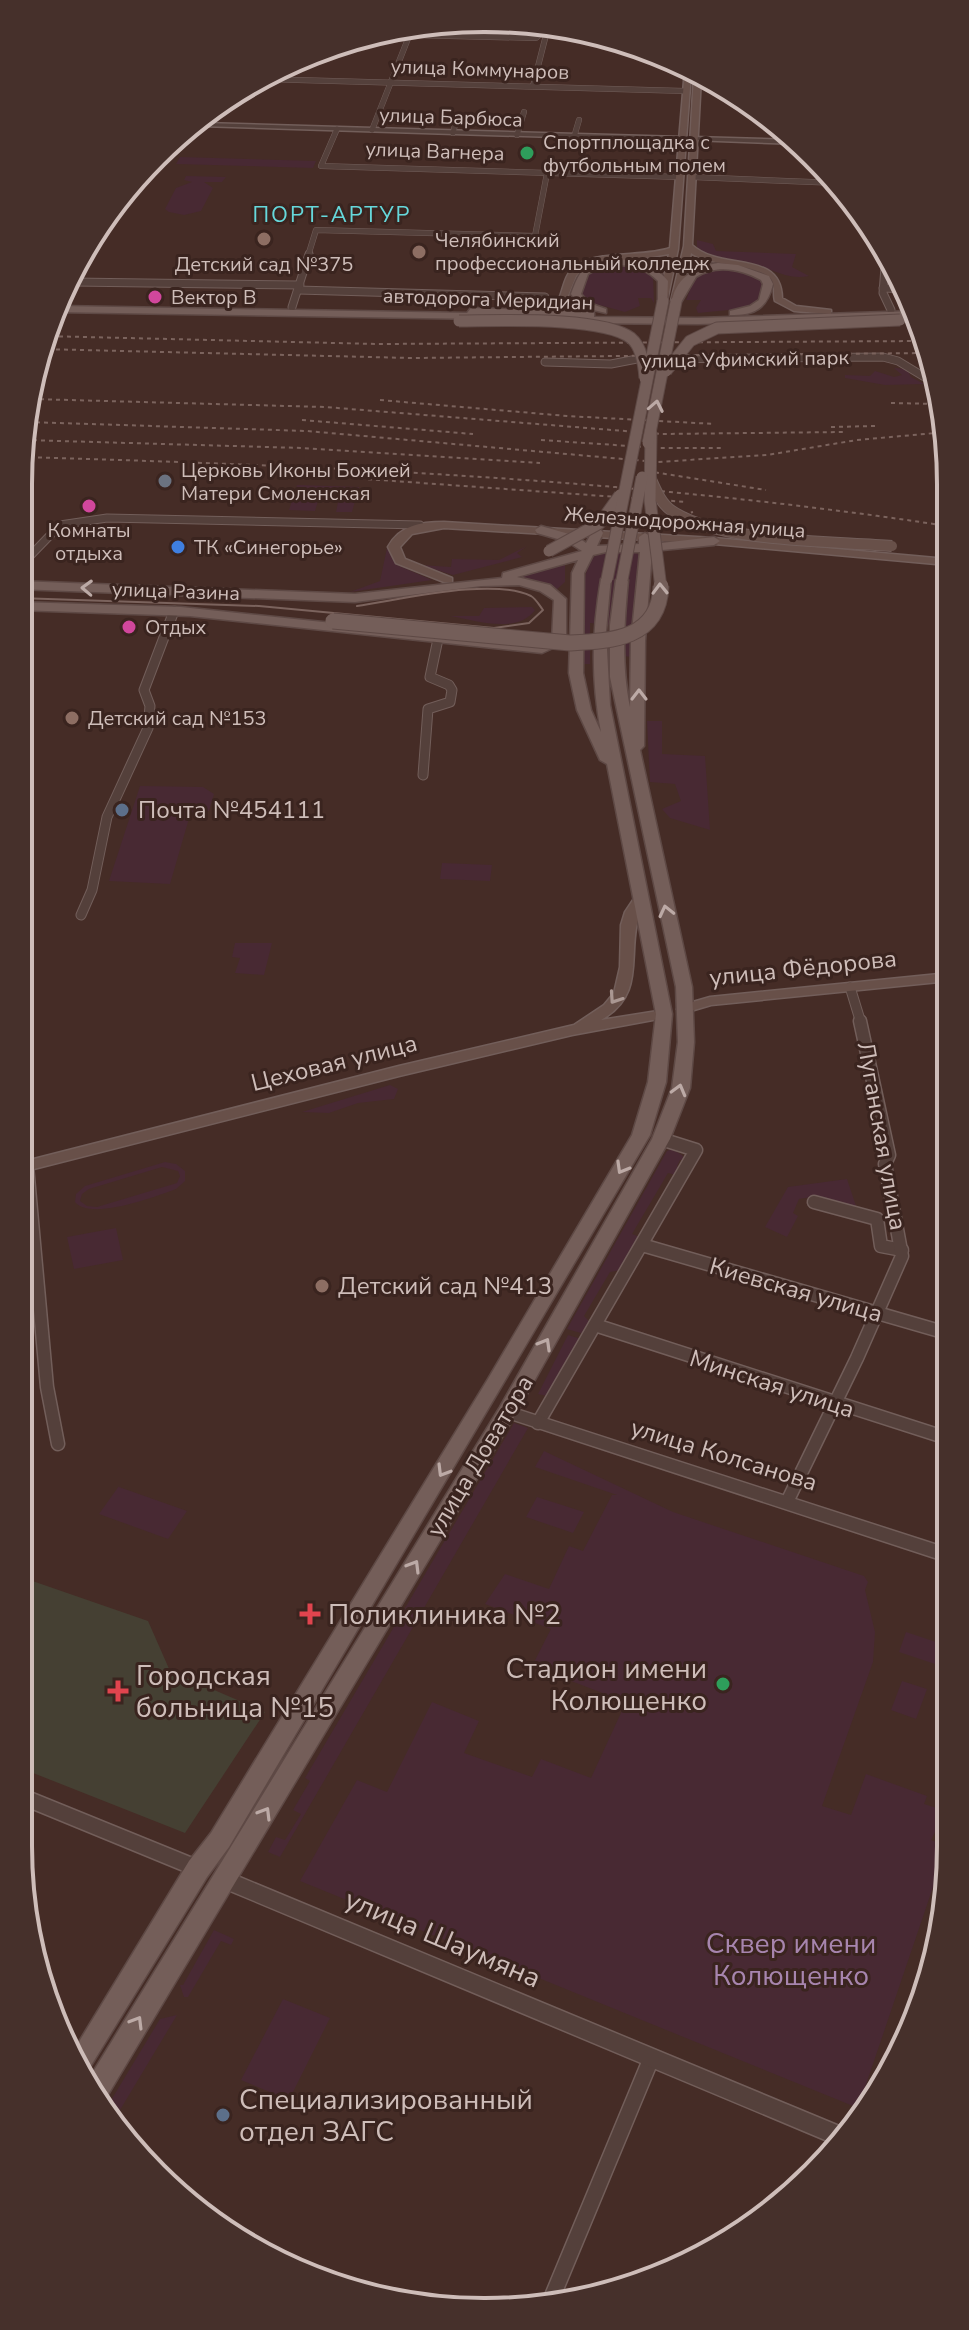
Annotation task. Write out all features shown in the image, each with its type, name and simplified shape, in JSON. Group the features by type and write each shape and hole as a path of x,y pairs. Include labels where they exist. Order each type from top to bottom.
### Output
{"main road":[{"path":"636,773 617,677 615,579 632,458 674,249 687,80"},
{"path":"616,777 603,705 599,652 651,432 688,246 696,85"},
{"name":"улица Коммунаров","path":"685,91 696,91"},
{"name":"улица Барбюса","path":"681,139 693,139"},
{"name":"улица Вагнера","path":"680,177 692,177"},
{"path":"688,246 693,253 706,259 768,273 777,281 778,299 785,305 828,312"},
{"path":"508,312 537,309 562,301 575,271 585,264 650,258 674,249"},
{"path":"641,316 609,312 581,302 576,294 584,272 611,263 647,268 661,277 663,301"},
{"path":"676,302 690,276 702,269 737,269 765,278 767,294 761,303 746,310 712,315"},
{"name":"автодорога Меридиан","path":"68,307 641,316 903,312"},
{"path":"295,310 575,325 618,331 635,343 646,384"},
{"name":"автодорога Меридиан","path":"295,310 621,321 904,314"},
{"path":"661,381 671,361 684,347 698,335 712,329 906,318"},
{"name":"улица Разина","path":"32,606 243,613 549,642 608,640 636,632 654,618 661,595 649,475 651,432"},
{"path":"333,597 448,580 499,568 549,551 583,534 614,508 632,458"},
{"path":"649,475 667,507 703,524 736,531 892,546 937,557"},
{"path":"420,525 396,541 397,558 408,566 448,580"},
{"name":"Железнодорожная улица","path":"420,525 597,533 645,542"},
{"path":"541,530 577,541 587,553"},
{"path":"597,533 578,573 576,673 589,722 616,777"},
{"path":"333,597 384,596 481,582 605,548 645,542 714,541"},
{"name":"Железнодорожная улица","path":"714,541 937,558"},
{"path":"636,773 638,641 647,563 645,542"},
{"path":"178,611 528,649 547,649 559,642 560,599 545,588 529,583 481,582"},
{"name":"улица Разина","path":"32,586 333,597"},
{"path":"528,649 565,661 576,673"},
{"name":"улица Доватора","path":"100,2084 507,1412 661,1139 681,1088 686,1042 684,987 636,773"},
{"name":"улица Доватора","path":"85,2056 198,1869 220,1840 641,1135 657,1082 664,1014 616,777"},
{"path":"572,1030 604,1012 620,995 628,968 626,941 630,911 640,900"},
{"name":"улица Фёдорова","path":"664,1014 710,1001 937,978"},
{"name":"Цеховая улица","path":"32,1165 399,1071 572,1030 664,1014"},
{"name":"улица Колсанова","path":"483,1404 507,1412"},
{"name":"улица Шаумяна","path":"198,1869 223,1879"}],"street":[{"path":"442,34 536,38 539,36"},
{"path":"533,86 544,36"},
{"path":"372,130 407,39"},
{"name":"улица Коммунаров","path":"283,80 685,91"},
{"path":"517,135 524,112"},
{"path":"453,133 457,117"},
{"path":"574,137 579,120"},
{"name":"улица Барбюса","path":"210,125 681,139"},
{"name":"улица Вагнера","path":"337,129 321,166 680,177"},
{"name":"улица Барбюса","path":"693,139 780,142"},
{"path":"295,310 316,230 535,236 547,173"},
{"name":"улица Вагнера","path":"692,177 821,182"},
{"path":"884,273 883,288 891,310"},
{"path":"80,282 144,281 545,297"},
{"path":"883,288 892,288"},
{"name":"улица Уфимский парк","path":"545,362 611,364 637,359 883,357 903,361 913,374 924,379"},
{"name":"Железнодорожная улица","path":"32,549 60,525 107,518 420,525"},
{"path":"81,915 92,890 107,817 148,728 150,706 144,690 178,611"},
{"path":"423,775 428,709 450,702 452,690 449,685 430,677 438,639"},
{"name":"Луганская улица","path":"787,1502 899,1265 902,1250 885,1164 889,1155 868,1048 850,987"},
{"path":"538,1423 696,1150 661,1139"},
{"path":"814,1202 877,1219 881,1246 902,1250"},
{"name":"Киевская улица","path":"642,1245 937,1330"},
{"path":"32,1250 47,1387 58,1444"},
{"name":"Минская улица","path":"595,1325 937,1435"},
{"name":"улица Колсанова","path":"507,1412 937,1552"},
{"name":"улица Шаумяна","path":"32,1801 198,1869"},
{"name":"улица Шаумяна","path":"223,1879 833,2134"},
{"path":"554,2292 651,2059"}],"shaded area":[{"name":"Городская больница №15","path":"32,1581 148,1621 170,1671 265,1712 185,1833 32,1773"}],"green space":[{"path":"180,157 316,161 313,168 176,164"},
{"path":"186,176 226,177 222,182 204,182 213,188 201,211 184,215 169,212 165,209 176,188 192,182 184,180"},
{"path":"697,240 713,244 716,251 796,254 792,267 809,276 789,276 712,256 697,249"},
{"path":"619,265 645,270 653,276 654,303 651,298 638,298 640,306 625,312 585,301 581,296 587,273 599,266"},
{"path":"707,270 738,270 752,274 763,283 758,302 739,309 698,313 696,308 701,300 686,300 695,277"},
{"path":"894,368 907,369 911,377 924,384 885,385 845,378 845,375 870,376 875,371 894,377 902,375"},
{"path":"297,485 359,487 352,512 336,512 341,488 322,488 315,511 289,510"},
{"path":"527,546 517,553 522,557 453,575 420,565 451,567 452,559 499,560"},
{"path":"387,548 397,565 432,580 350,592 380,581"},
{"path":"603,551 632,551 640,555 632,719 627,691 630,691 631,657 624,656 624,626 590,623 590,664 583,664 584,584 594,557"},
{"path":"565,562 565,582 556,590 542,583 511,578"},
{"path":"532,607 535,610 527,618 507,624 450,616 479,616 484,608"},
{"path":"647,721 662,721 662,754 705,756 710,830 670,818 662,809 681,801 675,784 650,782"},
{"path":"140,786 203,787 214,794 209,811 190,815 170,884 109,881"},
{"path":"442,863 492,865 490,881 440,879"},
{"path":"235,943 272,943 264,975 235,973 240,958 232,957"},
{"path":"390,1085 398,1089 394,1099 358,1103 329,1113 302,1112"},
{"path":"672,1149 685,1160 680,1160 677,1166 681,1168 676,1175 668,1173 632,1234 640,1237 621,1270 610,1272 584,1316 590,1322 584,1334 567,1329 667,1151"},
{"path":"165,1162 176,1164 185,1171 185,1181 176,1189 139,1202 108,1208 83,1207 75,1202 76,1194 85,1186","holes":["162,1167 178,1171 180,1176 177,1183 97,1207 80,1201 82,1194 89,1189"]},
{"path":"847,1179 857,1209 812,1197 799,1199 793,1213 798,1216 787,1237 765,1227 788,1187"},
{"path":"116,1228 123,1260 74,1269 67,1237"},
{"path":"568,1335 581,1339 547,1396 538,1394"},
{"path":"514,1423 528,1428 280,1857 268,1852 276,1837 285,1840 301,1814 293,1810 310,1781 305,1778"},
{"name":"Сквер имени Колющенко","path":"544,1451 673,1512 864,1576 868,1582 865,1590 875,1632 873,1662 822,1806 851,1815 866,1774 927,1796 924,1804 937,1808 937,1828 931,1840 937,1842 937,1846 936,1880 863,2094 854,2106 300,1881 357,1780 387,1792 432,1702 479,1721 464,1753 532,1777 541,1759 591,1778 626,1702 532,1666 551,1629 485,1604 505,1574 549,1589 569,1546 583,1551 612,1495 617,1495 535,1467"},
{"path":"119,1486 187,1511 168,1539 99,1514"},
{"path":"537,1497 584,1512 573,1533 526,1517"},
{"path":"906,1632 937,1642 935,1664 899,1652"},
{"path":"902,1681 927,1689 916,1719 891,1710"},
{"path":"214,1930 234,1939 231,1945 221,1941 188,1997 184,1997 180,1985 183,1985"},
{"path":"283,1999 330,2018 289,2100 241,2080"},
{"path":"177,2015 119,2112 111,2101 160,2019"}],"tram line":[{"path":"32,598 259,606 494,628 529,623 543,610 531,596 493,589 470,589 357,606"}],"railway":[{"path":"57,336 377,344 914,341"},
{"path":"53,349 411,358 918,353"},
{"path":"40,399 325,407 662,434 843,432"},
{"path":"380,400 567,416 715,424"},
{"path":"891,403 929,404"},
{"path":"302,420 473,434"},
{"path":"36,422 307,431 657,462 767,455 857,440 934,433"},
{"path":"831,427 875,426"},
{"path":"34,440 302,448 540,463"},
{"path":"541,440 659,448 721,448"},
{"path":"33,457 486,477 717,497 937,525"},
{"path":"647,471 766,490"},
{"path":"352,478 687,502"},
{"path":"644,523 693,512"}],"place":[{"name":"Спортплощадка с футбольным полем","path":"527,153"},
{"name":"Детский сад №375","path":"264,239"},
{"name":"Челябинский профессиональный колледж","path":"419,252"},
{"name":"Вектор В","path":"155,297"},
{"name":"Церковь Иконы Божией Матери Смоленская","path":"165,481"},
{"name":"Комнаты отдыха","path":"89,506"},
{"name":"ТК «Синегорье»","path":"178,547"},
{"name":"Отдых","path":"129,627"},
{"name":"Детский сад №153","path":"72,718"},
{"name":"Почта №454111","path":"122,810"},
{"name":"Детский сад №413","path":"322,1286"},
{"name":"Поликлиника №2","path":"310,1614"},
{"name":"Стадион имени Колющенко","path":"723,1684"},
{"name":"Городская больница №15","path":"118,1691"},
{"name":"Специализированный отдел ЗАГС","path":"223,2115"}],"district":[{"name":"ПОРТ-АРТУР","path":"332,214"}]}
